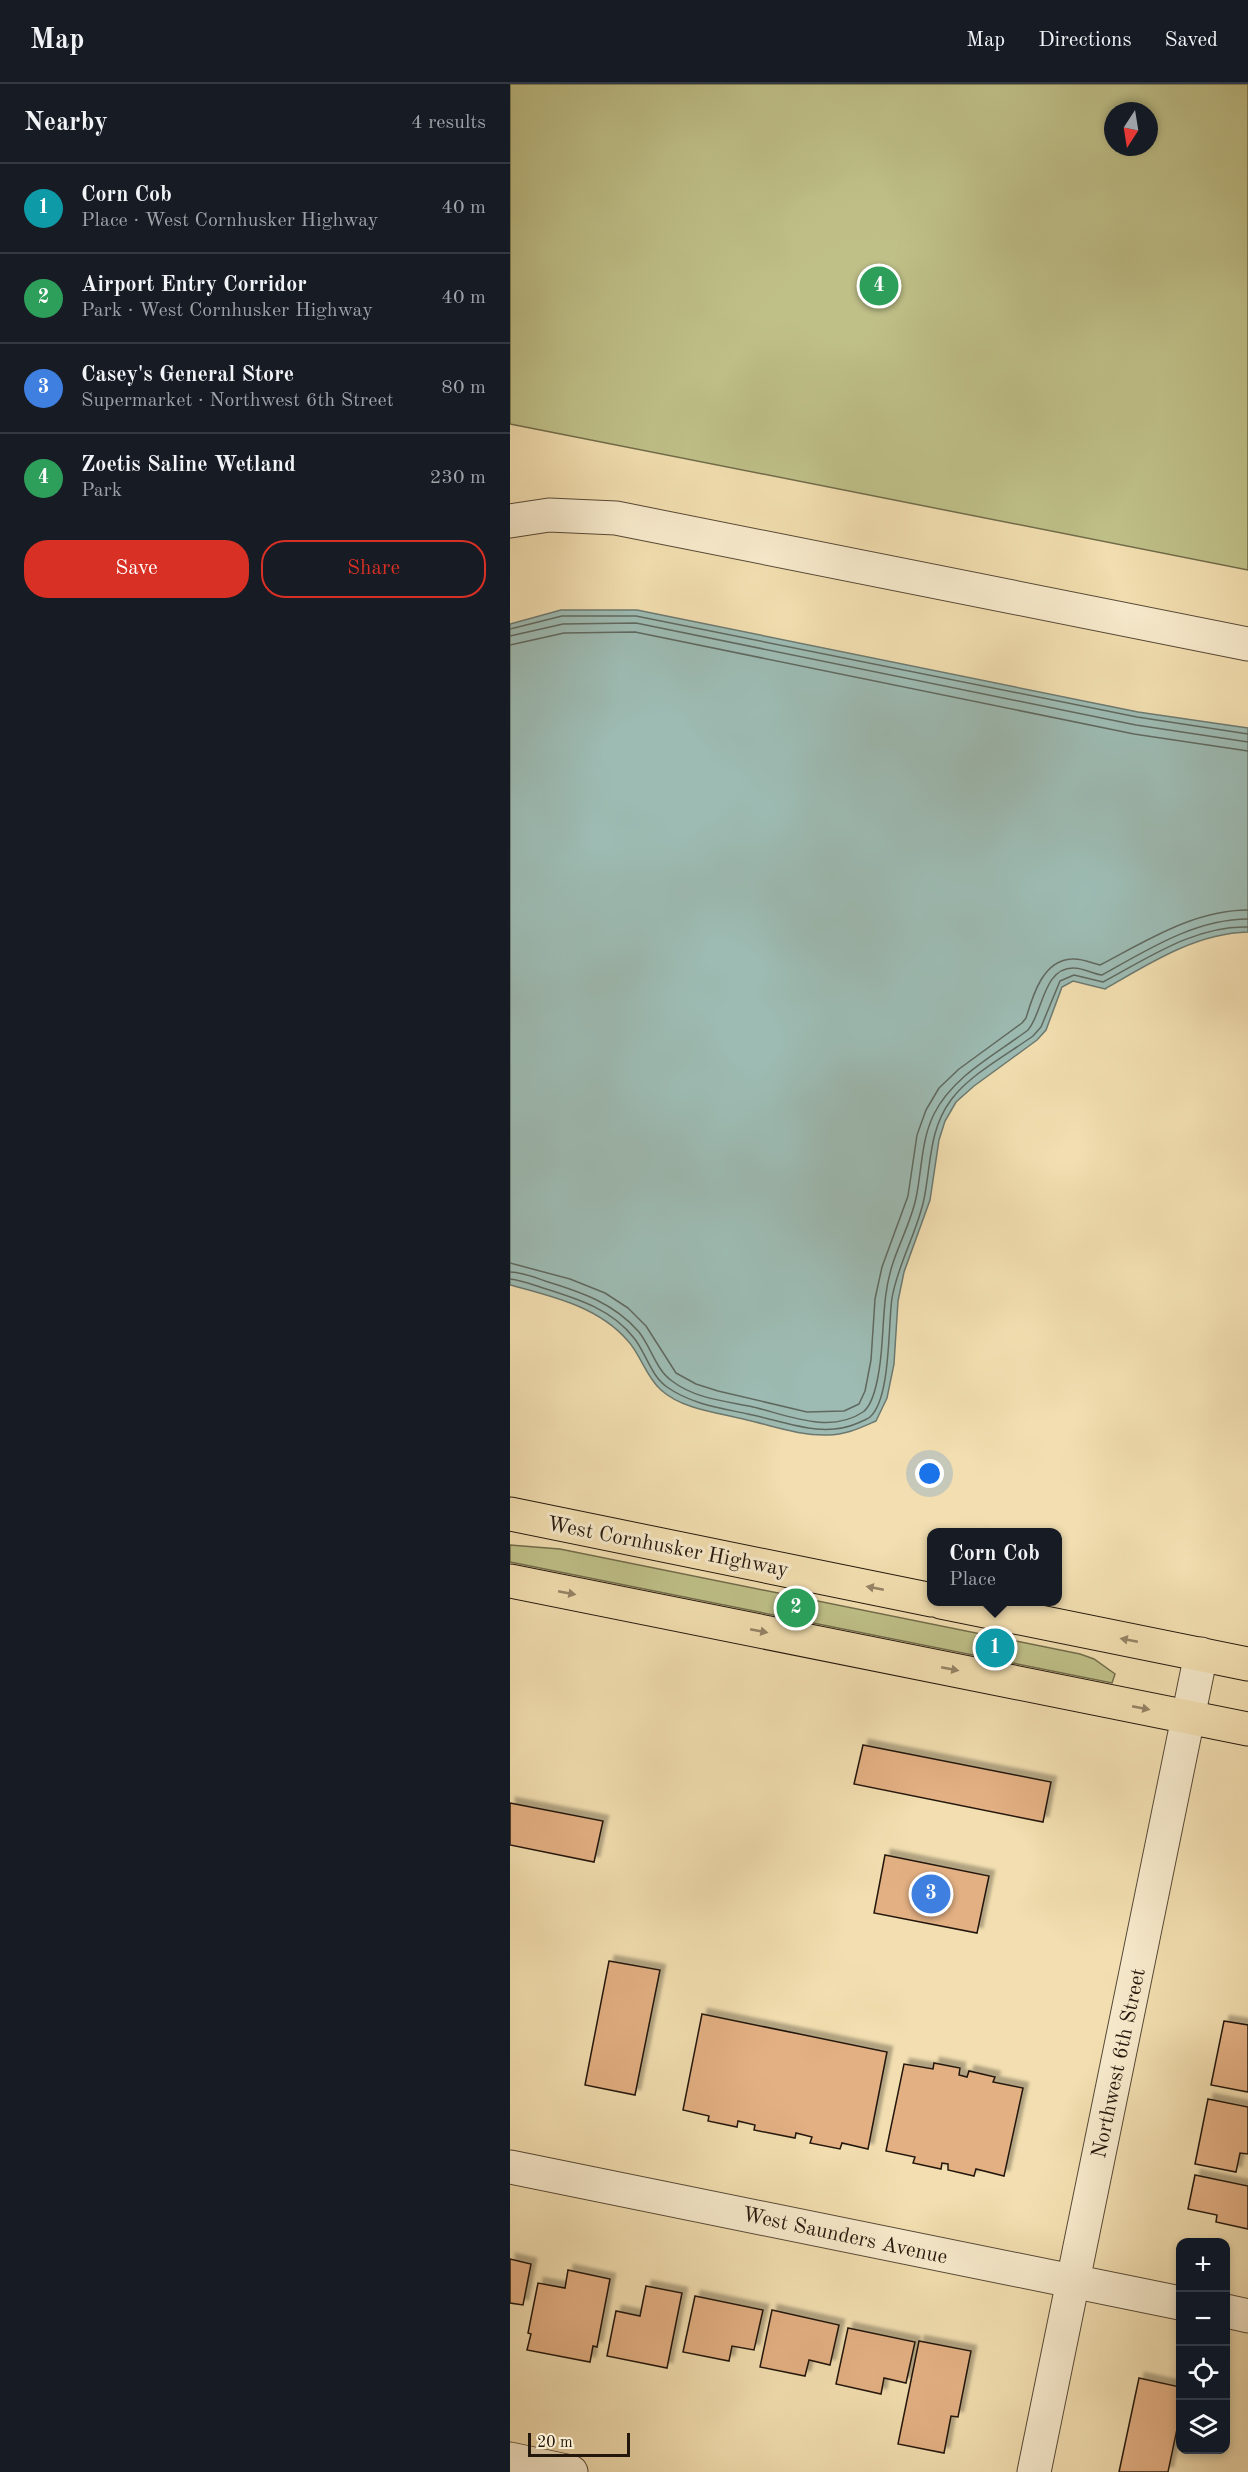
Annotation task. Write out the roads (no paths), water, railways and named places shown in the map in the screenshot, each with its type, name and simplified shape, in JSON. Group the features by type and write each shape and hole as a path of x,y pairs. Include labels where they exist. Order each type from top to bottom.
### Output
{"main road":[{"name":"West Cornhusker Highway","path":"510,1514 927,1599"},
{"path":"510,1581 1248,1729"},
{"path":"961,1606 1248,1664"}],"street":[{"path":"510,521 549,515 616,518 1248,644"},
{"name":"Northwest 6th Street","path":"1034,2472 1201,1654"},
{"name":"West Saunders Avenue","path":"510,2167 1176,2301"},
{"path":"1230,2312 1248,2316"},
{"path":"510,2460 571,2472"}],"water":[{"path":"561,610 637,610 1138,712 1248,728 1248,932 1210,938 1191,944 1155,960 1105,989 1073,981 1062,987 1046,1030 1037,1040 956,1102 945,1121 939,1140 930,1200 904,1272 898,1301 894,1364 887,1398 876,1421 853,1431 828,1435 797,1432 702,1410 680,1402 656,1385 633,1347 603,1319 574,1304 510,1285 510,624"}],"place":[{"name":"Zoetis Saline Wetland","path":"879,286"},
{"name":"Airport Entry Corridor","path":"796,1608"},
{"name":"Corn Cob","path":"995,1648"},
{"name":"Casey's General Store","path":"931,1894"}]}
